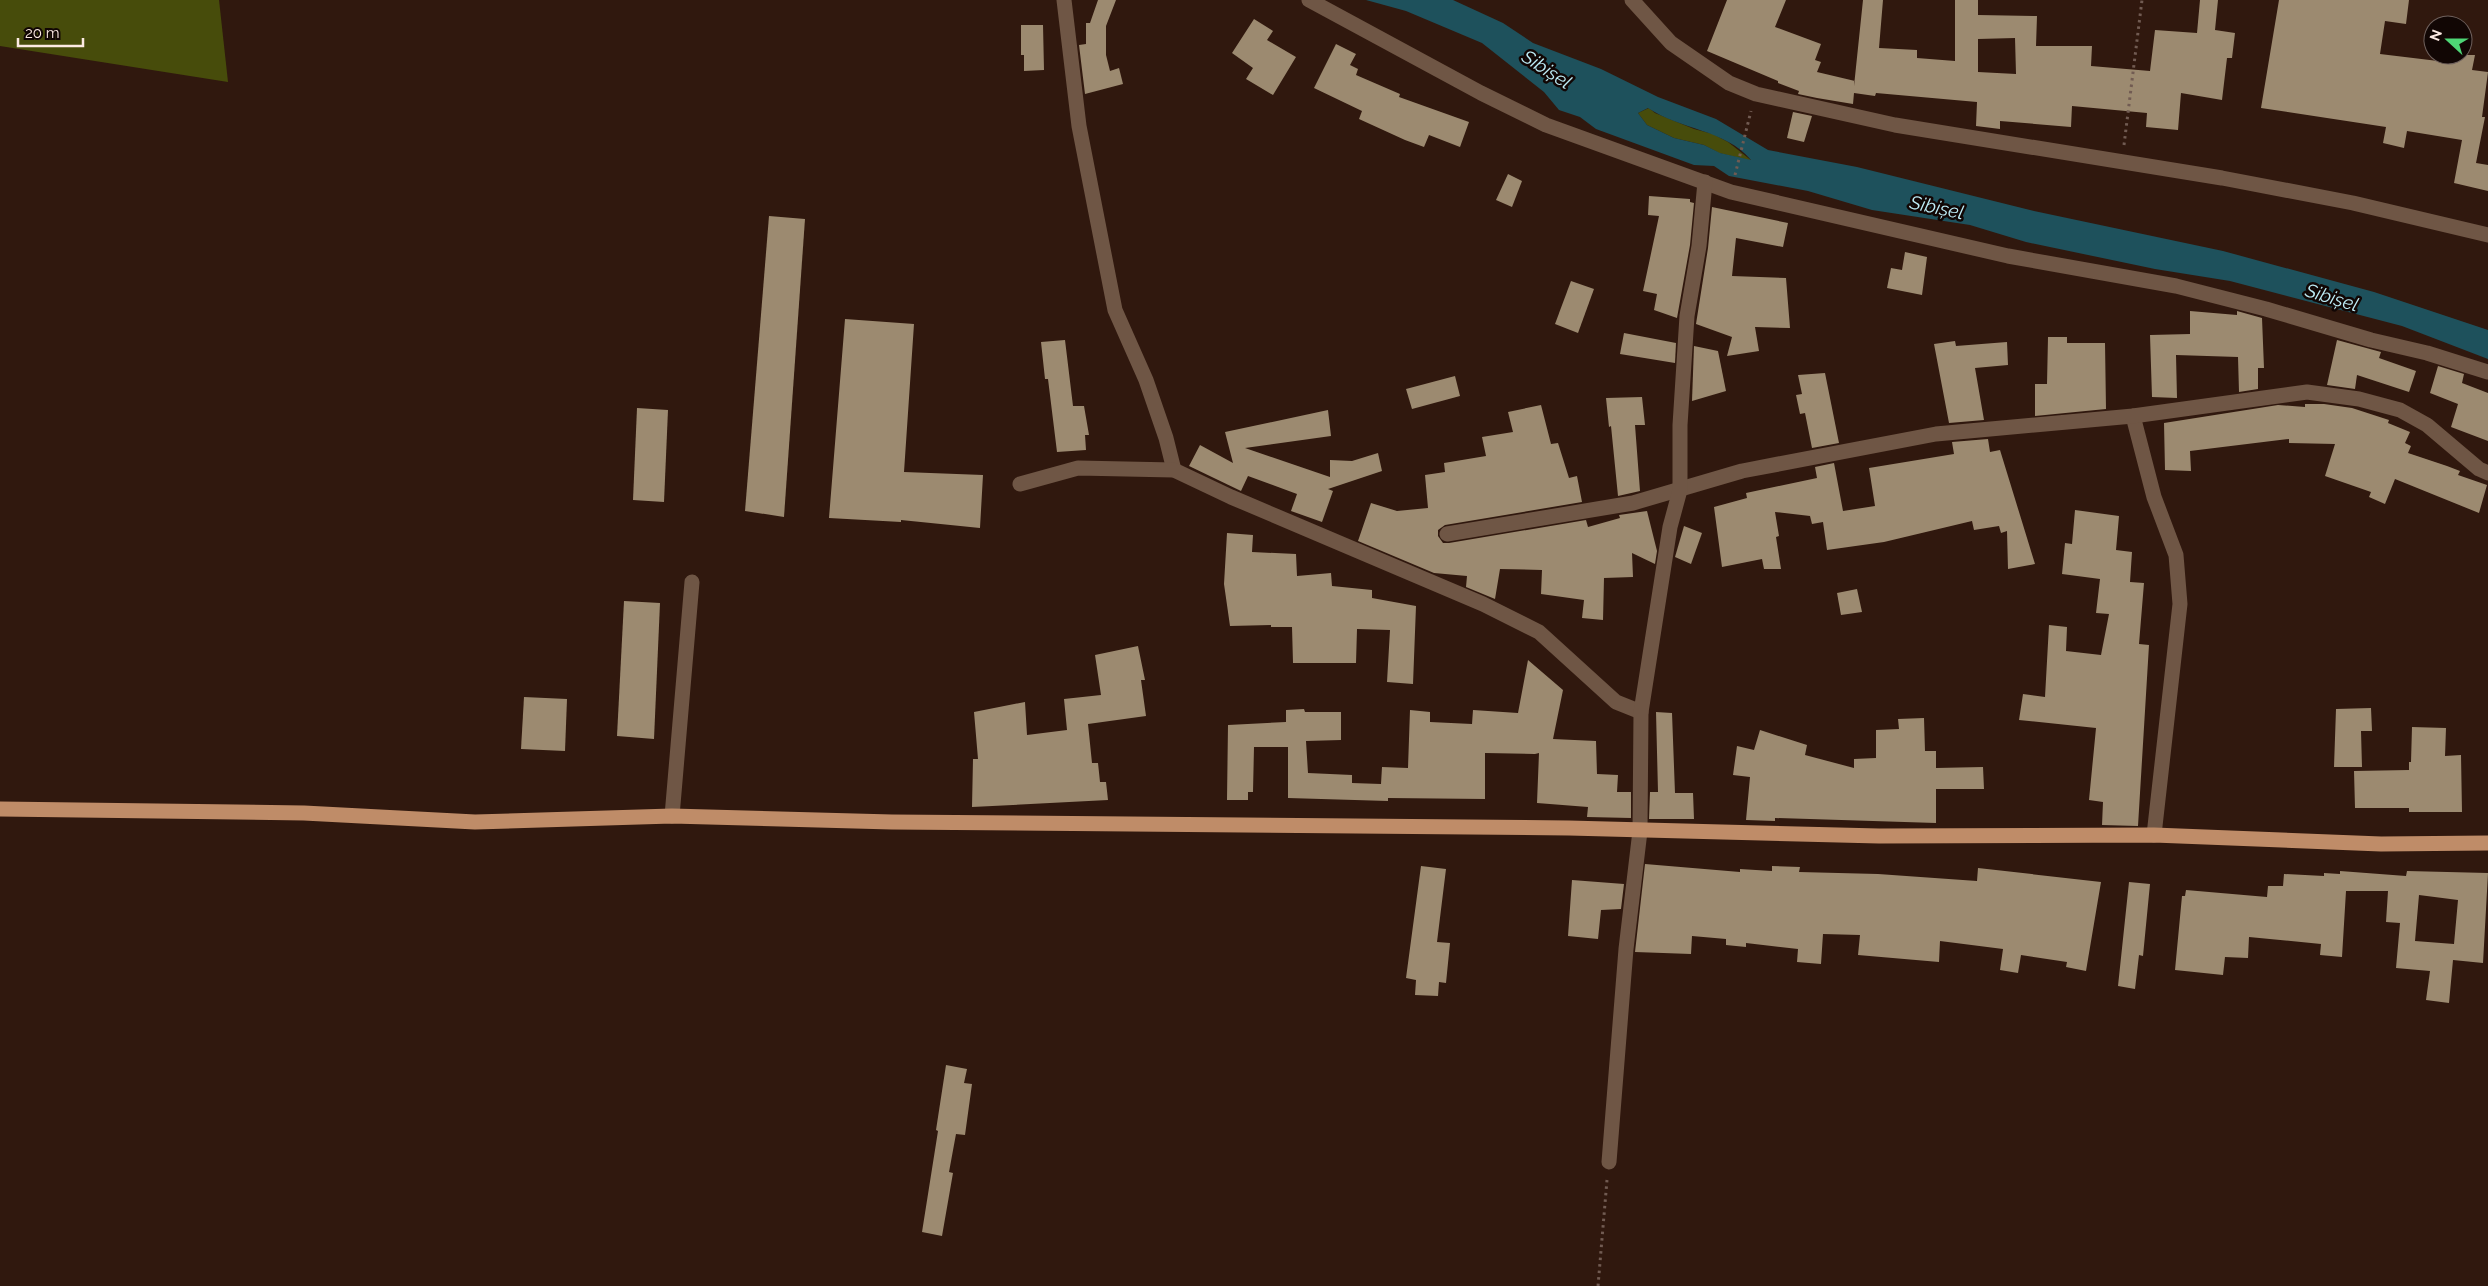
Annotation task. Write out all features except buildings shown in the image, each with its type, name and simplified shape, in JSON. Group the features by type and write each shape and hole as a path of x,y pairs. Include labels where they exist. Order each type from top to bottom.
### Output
{"main road":[{"path":"0,809 304,813 475,822 672,816 892,822 1640,831 1879,836 2154,835 2381,844 2488,842"}],"street":[{"path":"1064,0 1079,126 1115,310 1146,380 1166,438 1174,470"},
{"path":"1309,0 1481,93 1546,124 1731,192 2008,256 2176,286 2266,309 2371,340 2427,353 2488,372"},
{"path":"1632,0 1671,43 1729,83 1756,94 1895,125 2222,178 2353,203 2488,236"},
{"path":"1609,1162 1626,949 1640,831 1641,712 1670,527 1680,490 1680,425 1687,316 1699,246 1706,182"},
{"path":"1447,534 1633,503 1742,471 1936,434 2133,416 2307,392 2359,399 2400,410 2427,424 2479,469 2488,473"},
{"path":"2133,416 2154,497 2176,555 2180,604 2154,835"},
{"path":"1020,484 1078,468 1174,470 1231,497 1483,604 1539,632 1616,702 1641,712"},
{"path":"672,816 692,582"}],"path":[{"path":"2122,163 2142,0"},
{"path":"1734,181 1748,122"},
{"path":"1598,1286 1609,1162"}],"green space":[{"path":"0,0 219,0 228,82 0,46"},
{"path":"1649,108 1655,113 1694,129 1713,134 1728,142 1752,161 1719,153 1704,145 1674,138 1647,125 1638,113"}],"water":[{"name":"Sibișel","path":"1366,0 1453,0 1503,23 1533,43 1601,69 1658,97 1716,119 1768,150 1857,167 2034,211 2223,251 2374,292 2488,330 2488,359 2402,326 2230,281 2155,269 2026,242 1970,225 1872,210 1808,191 1729,176 1714,166 1694,165 1596,129 1580,117 1559,110 1544,92 1482,43 1406,11","holes":["1648,108 1728,142 1751,160 1720,153 1704,145 1674,138 1647,125 1638,113"]}]}
